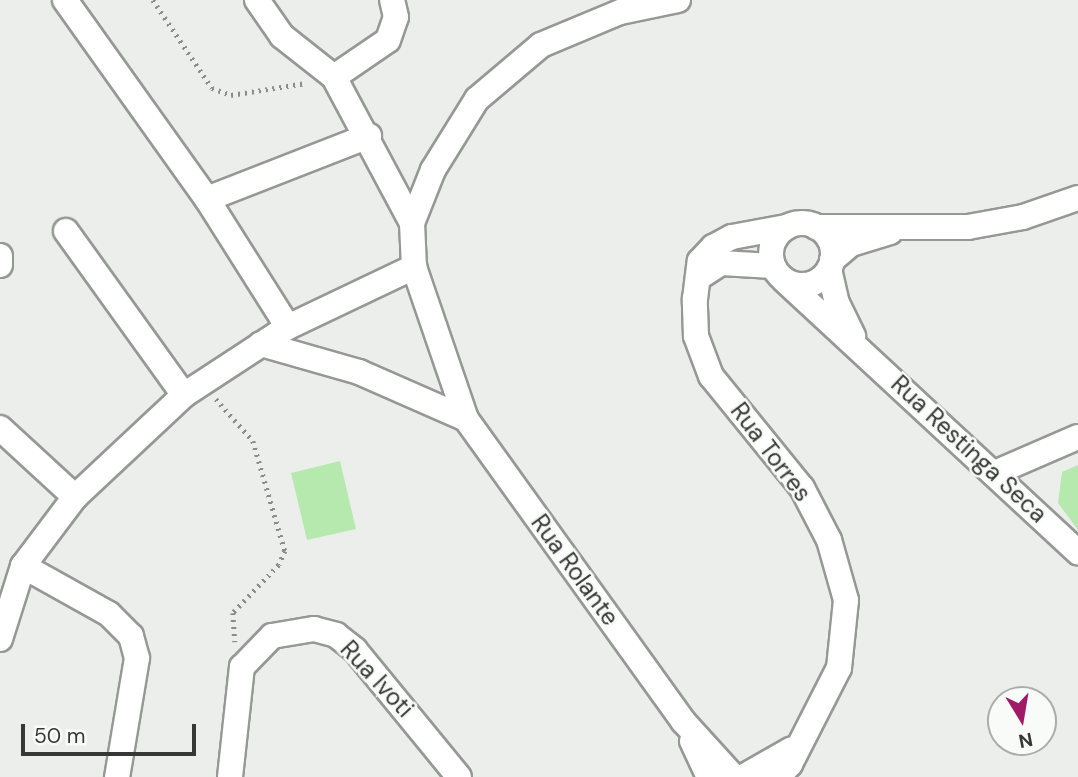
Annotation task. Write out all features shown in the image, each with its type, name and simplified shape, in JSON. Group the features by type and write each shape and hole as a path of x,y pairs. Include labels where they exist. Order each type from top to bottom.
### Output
{"street":[{"path":"65,0 207,199 288,327"},
{"path":"257,0 282,36 334,77 369,136 412,223 414,267 466,419"},
{"path":"334,77 388,40 396,17 392,0"},
{"path":"412,223 452,134 484,92 541,45 616,6 678,0"},
{"path":"207,199 369,136"},
{"path":"698,278 721,263 779,273 815,283 851,243 904,228 998,222 1078,198"},
{"path":"779,273 773,243 786,228 886,223 904,228"},
{"path":"816,227 830,241 831,265"},
{"name":"Rua Torres","path":"778,777 839,668 846,600 830,540 802,488 712,376 696,336 700,261 713,247 732,237 786,228"},
{"path":"66,232 193,389"},
{"path":"0,256 0,265"},
{"name":"Rua Restinga Seca","path":"831,265 837,303 859,346"},
{"path":"0,639 23,566 75,497 193,389 288,327 414,267"},
{"name":"Rua Restinga Seca","path":"779,273 997,472 1078,552"},
{"path":"261,344 359,372 466,419"},
{"name":"Rua Rolante","path":"466,419 683,721 736,777"},
{"path":"0,428 75,497"},
{"path":"997,472 1078,437"},
{"path":"23,566 109,614 131,636 137,658 117,777"},
{"name":"Rua Ivoti","path":"242,667 272,636 293,629 336,635 355,650 459,777"},
{"path":"230,777 242,667"},
{"name":"Rua Rolante","path":"683,721 709,777"},
{"path":"743,777 798,744"},
{"path":"728,777 736,777"}],"path":[{"path":"153,0 201,75 221,93 249,93 334,77"},
{"path":"193,389 253,441 285,551 279,565 233,613 242,667"}],"green space":[{"path":"340,461 356,529 307,540 291,473"},
{"path":"1078,465 1078,530 1058,503 1062,472"}]}
